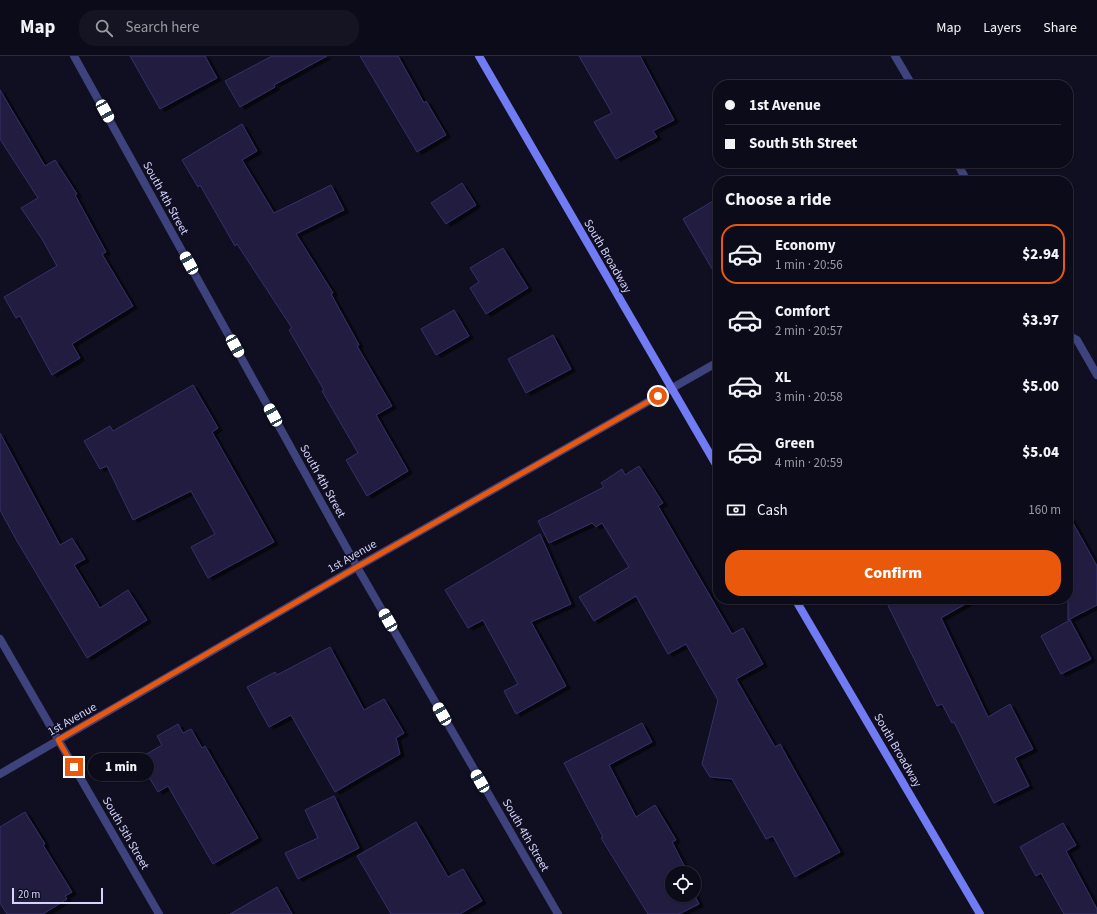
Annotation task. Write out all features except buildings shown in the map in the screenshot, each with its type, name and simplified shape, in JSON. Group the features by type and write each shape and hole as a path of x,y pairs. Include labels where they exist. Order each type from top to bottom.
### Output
{"street":[{"name":"South 4th Street","path":"74,56 357,567 558,914"},
{"name":"South Broadway","path":"479,56 713,460"},
{"path":"895,56 909,80"},
{"path":"1073,338 1077,340 1097,375"},
{"name":"1st Avenue","path":"0,774 357,567 713,365"},
{"name":"South Broadway","path":"798,604 980,914"},
{"name":"South 5th Street","path":"0,639 159,914"}],"route":[{"path":"74,767 58,740 357,567 658,396"}]}
